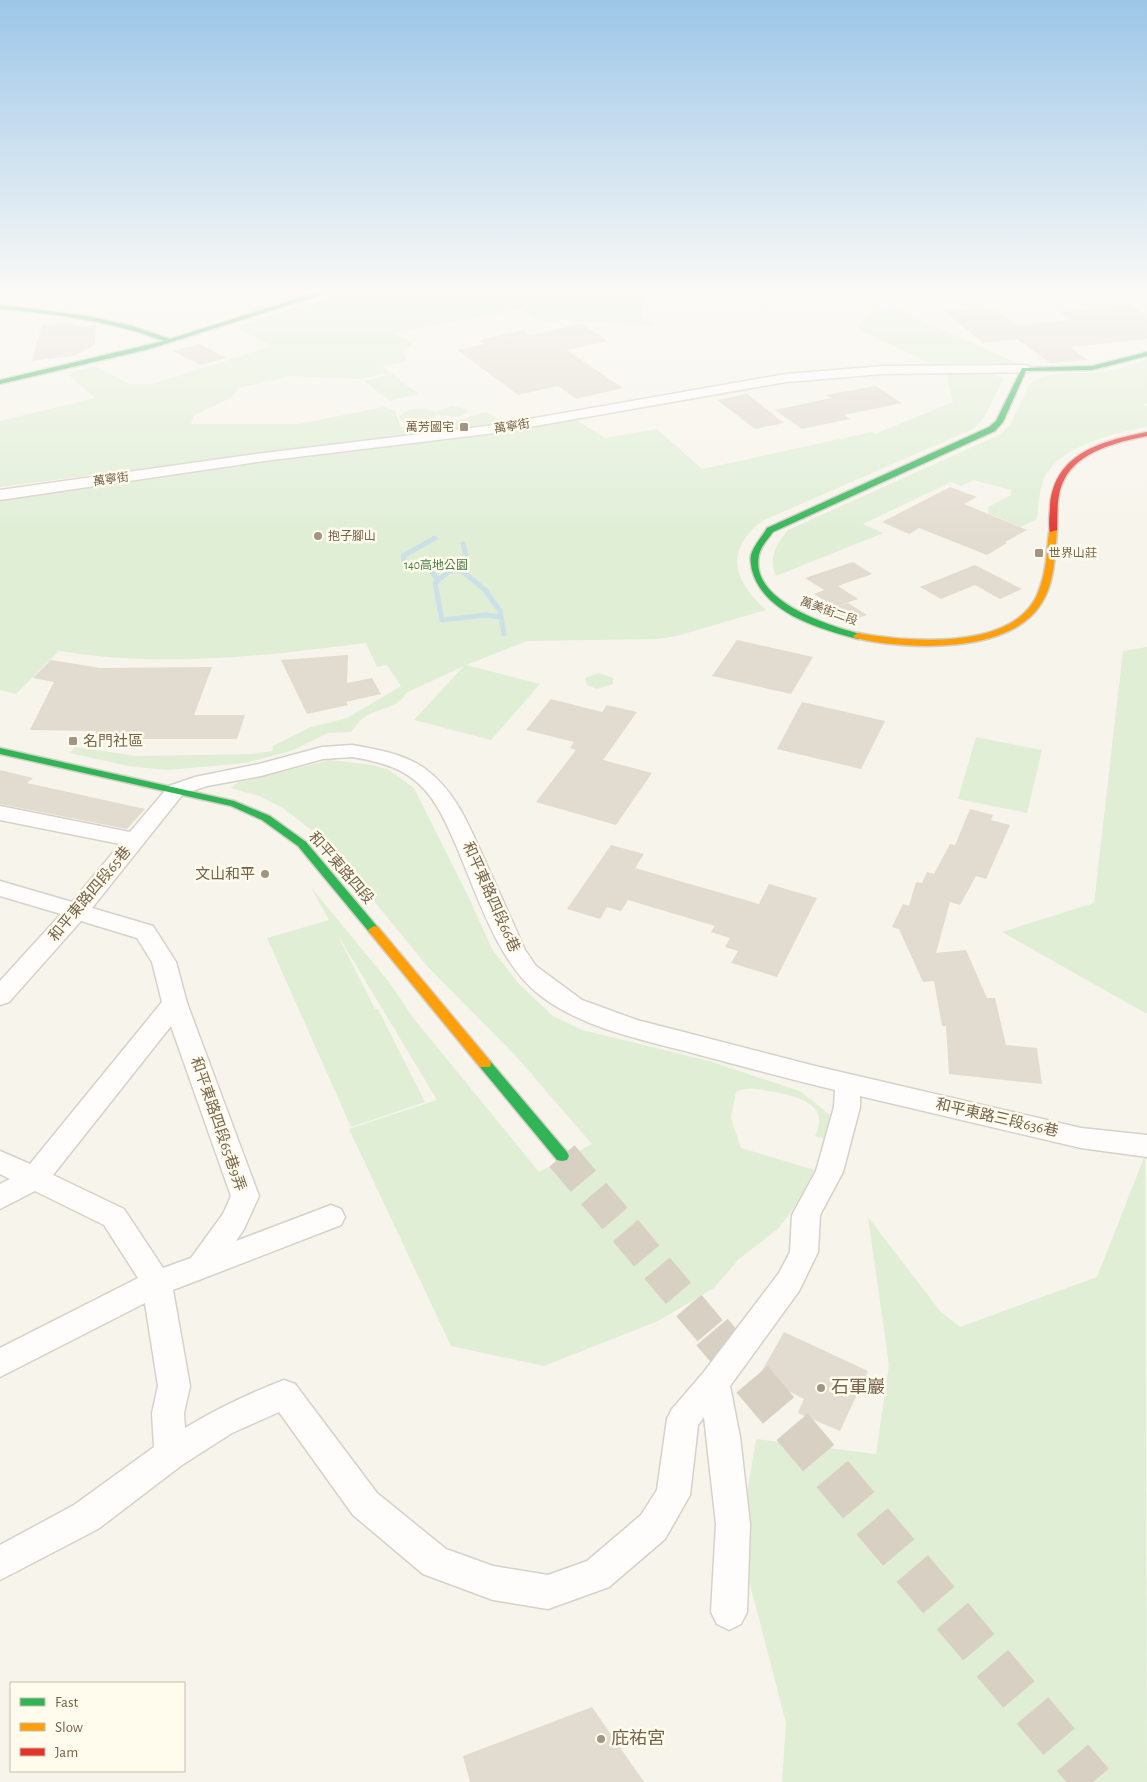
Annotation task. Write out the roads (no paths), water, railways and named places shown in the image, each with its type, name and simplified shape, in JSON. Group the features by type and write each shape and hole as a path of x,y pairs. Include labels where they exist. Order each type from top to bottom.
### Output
{"street":[{"path":"0,382 40,373"},
{"name":"萬寧街","path":"0,495 264,457 495,429 786,378 845,373"},
{"name":"萬美街二段","path":"1022,373 999,422 984,434 770,530 760,540 753,562 762,586 772,598 787,610 826,627 872,640 894,643 952,642 993,633 1016,624 1037,606 1041,597 1048,572 1058,485 1065,472 1090,453 1110,444 1147,434"},
{"name":"和平東路四段","path":"0,751 234,804 266,818 302,844 562,1156"},
{"name":"和平東路四段66巷","path":"176,790 202,781 268,768 329,752 372,754 404,765 428,781 449,806 514,952 528,972 549,990 573,1006 632,1028 848,1083"},
{"name":"和平東路四段65巷","path":"0,996 78,910 176,790"},
{"path":"0,813 136,840"},
{"name":"和平東路四段65巷9弄","path":"0,888 78,910 144,932 164,962 175,1003 245,1196 234,1220 201,1266"},
{"path":"0,1198 35,1178 175,1003"},
{"path":"0,1563 86,1517 172,1454 221,1423 284,1394 365,1504 435,1562 494,1583 548,1592 597,1575 653,1527 673,1495 683,1419 714,1382 789,1282 804,1252 806,1216 829,1172 847,1107 848,1083"},
{"name":"和平東路三段636巷","path":"848,1083 1081,1138 1147,1146"},
{"path":"0,1162 114,1217 157,1283 174,1386 168,1413 172,1454"},
{"path":"0,1364 157,1283 331,1217"},
{"path":"714,1382 724,1437 733,1524 729,1612"}],"waterway":[{"path":"435,538 403,556 404,562 429,569 438,579"},
{"path":"462,571 466,555 463,544"},
{"path":"462,571 449,571 435,583 442,620 486,615 501,617"},
{"path":"462,571 485,590 500,611 504,634"}],"tunnel":[{"path":"562,1156 713,1334"},
{"path":"712,1332 1093,1782"}],"place":[{"name":"萬芳國宅","path":"464,427"},
{"name":"抱子腳山","path":"318,536"},
{"name":"世界山莊","path":"1039,553"},
{"name":"名門社區","path":"73,741"},
{"name":"文山和平","path":"265,874"},
{"name":"石軍巖","path":"821,1388"},
{"name":"庇祐宮","path":"601,1739"}],"park label":[{"name":"140高地公園","path":"436,565"}]}
